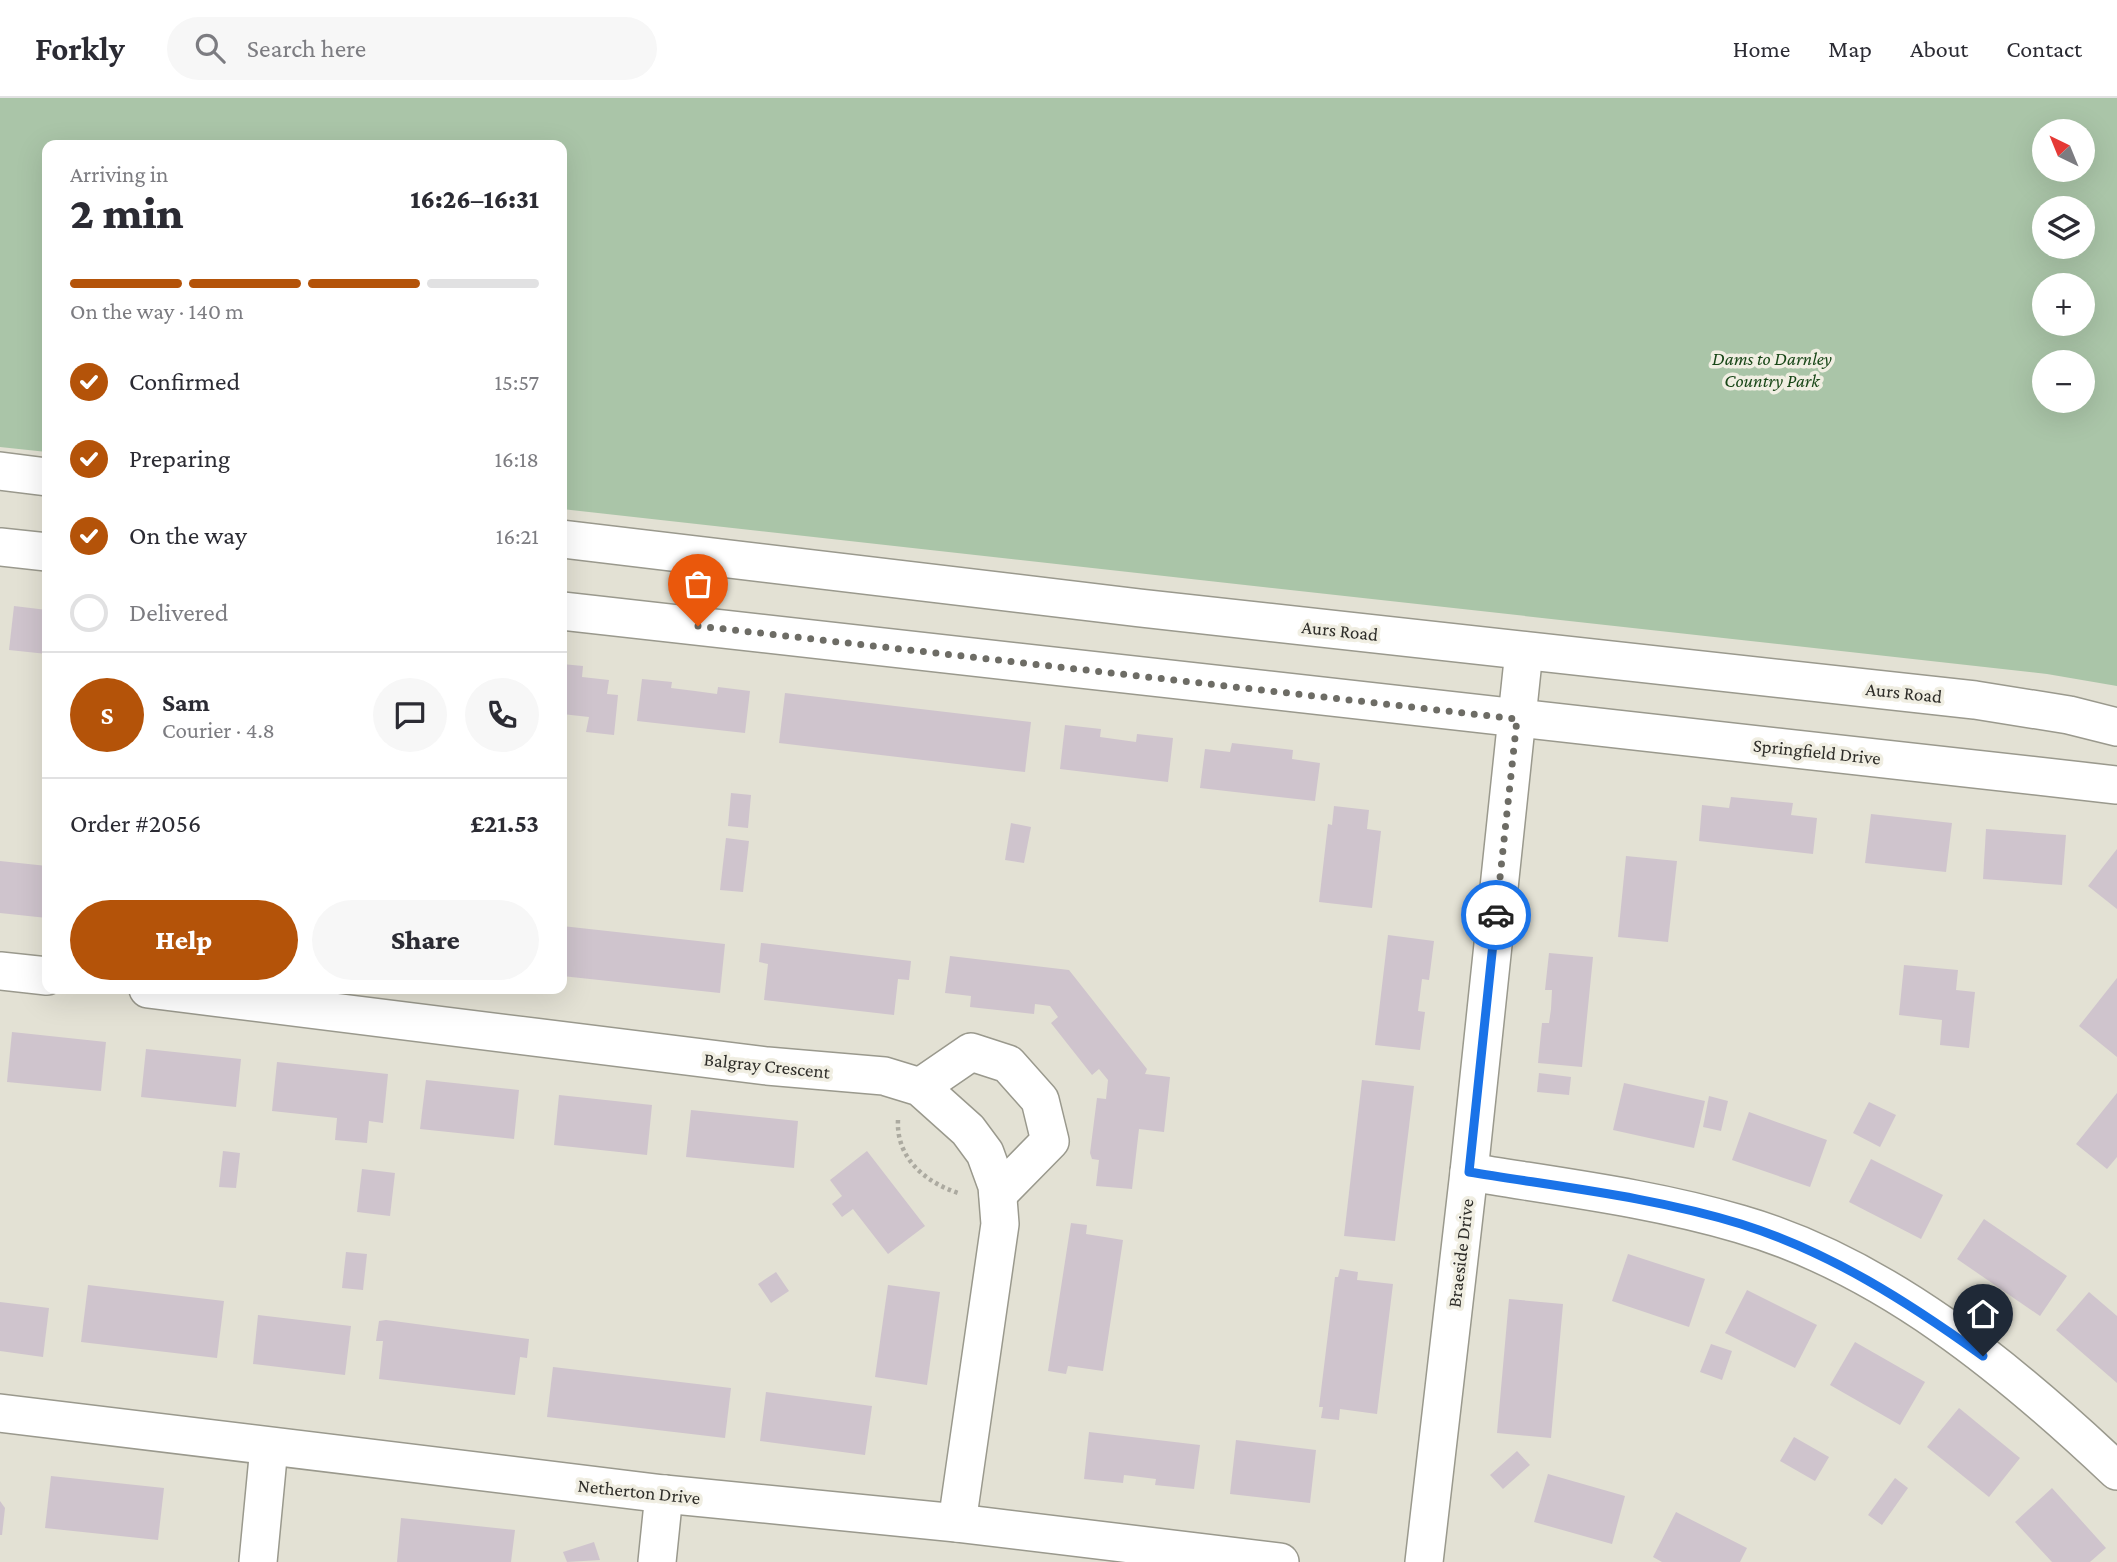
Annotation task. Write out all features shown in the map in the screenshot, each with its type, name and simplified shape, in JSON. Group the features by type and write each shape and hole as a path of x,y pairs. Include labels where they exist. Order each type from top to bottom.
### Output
{"street":[{"path":"0,471 42,476"},
{"name":"Aurs Road","path":"567,540 1524,651 1975,699 2069,715 2117,727"},
{"path":"0,547 42,551"},
{"path":"567,612 1517,719"},
{"name":"Braeside Drive","path":"1424,1562 1469,1172 1524,651"},
{"name":"Springfield Drive","path":"1517,719 2117,785"},
{"path":"0,971 42,975"},
{"name":"Balgray Crescent","path":"233,994 336,1000 753,1064 884,1076 910,1084"},
{"path":"957,1523 1000,1224 998,1199 985,1153 968,1130 910,1084 971,1052 1007,1065 1040,1100 1050,1141 998,1199"},
{"path":"1469,1172 1667,1205 1742,1224 1811,1251 1864,1277 1928,1316 2050,1408 2117,1471"},
{"name":"Netherton Drive","path":"0,1413 664,1494 957,1523 1280,1562"},
{"path":"258,1562 269,1447"},
{"path":"657,1562 664,1494"}],"path":[{"path":"910,1084 897,1132 906,1156 923,1176 944,1188 998,1199"}],"green space":[{"name":"Dams to Darnley Country Park","path":"0,98 2117,98 2117,686 2047,674 567,510 567,140 42,140 42,451 0,447"}],"building":[{"path":"14,606 42,609 42,653 9,650"},
{"path":"567,664 583,666 582,677 609,680 607,694 618,695 614,735 586,732 589,717 567,715"},
{"path":"642,679 672,682 671,688 717,694 718,687 750,691 745,733 637,721"},
{"path":"785,693 1031,722 1025,772 779,743"},
{"path":"1065,725 1101,729 1100,737 1136,742 1137,734 1173,738 1168,782 1060,769"},
{"path":"1232,743 1293,750 1292,759 1320,763 1315,801 1200,788 1205,749 1230,752"},
{"path":"731,793 751,795 748,828 728,826"},
{"path":"1731,797 1793,803 1791,815 1817,818 1813,854 1699,841 1702,805 1729,808"},
{"path":"1334,806 1369,810 1367,829 1381,831 1372,908 1319,902 1328,824 1332,825"},
{"path":"1871,814 1952,823 1946,872 1865,863"},
{"path":"1011,823 1031,827 1024,863 1005,860"},
{"path":"1986,829 2066,835 2062,885 1983,879"},
{"path":"726,838 749,841 743,892 720,890"},
{"path":"2117,849 2117,909 2088,886"},
{"path":"1626,856 1677,861 1668,942 1618,937"},
{"path":"0,861 42,865 42,917 0,913"},
{"path":"567,927 725,944 720,993 567,977"},
{"path":"1388,935 1434,941 1429,980 1422,979 1418,1011 1425,1012 1420,1050 1375,1045"},
{"path":"761,943 911,961 909,980 898,979 894,1015 764,1000 768,964 759,962"},
{"path":"1549,953 1593,957 1582,1067 1538,1063 1542,1023 1549,1023 1551,1009 1552,990 1545,990"},
{"path":"950,956 1069,970 1147,1069 1145,1074 1170,1077 1164,1132 1139,1129 1132,1189 1096,1186 1099,1160 1092,1159 1090,1153 1097,1098 1106,1099 1108,1080 1099,1069 1092,1075 1051,1023 1058,1017 1050,1006 1035,1004 1034,1014 970,1007 971,996 945,993"},
{"path":"1904,965 1958,970 1956,990 1975,992 1969,1048 1940,1045 1942,1020 1899,1015"},
{"path":"2117,978 2117,1057 2079,1026"},
{"path":"12,1032 106,1042 101,1091 7,1082"},
{"path":"146,1049 241,1059 236,1107 141,1097"},
{"path":"277,1062 388,1074 383,1123 369,1121 367,1143 335,1140 337,1118 272,1111"},
{"path":"1539,1073 1571,1077 1569,1095 1537,1092"},
{"path":"426,1080 519,1090 514,1139 420,1129"},
{"path":"1362,1080 1414,1086 1395,1241 1344,1236"},
{"path":"1624,1083 1705,1101 1694,1148 1613,1130"},
{"path":"2117,1093 2117,1157 2107,1169 2076,1144"},
{"path":"559,1095 652,1105 647,1155 554,1145"},
{"path":"1709,1096 1728,1101 1721,1131 1703,1127"},
{"path":"1869,1102 1896,1115 1880,1147 1853,1133"},
{"path":"691,1110 798,1121 794,1168 686,1157"},
{"path":"1749,1112 1827,1140 1810,1187 1732,1160"},
{"path":"223,1151 240,1153 236,1188 219,1187"},
{"path":"867,1151 925,1226 888,1254 853,1209 842,1217 832,1204 842,1196 830,1180"},
{"path":"1871,1159 1943,1195 1921,1239 1849,1202"},
{"path":"362,1169 395,1173 390,1216 357,1212"},
{"path":"1984,1219 2067,1276 2040,1316 1957,1259"},
{"path":"1071,1223 1087,1225 1086,1234 1123,1240 1103,1371 1068,1366 1066,1374 1048,1371"},
{"path":"346,1252 367,1254 363,1290 342,1288"},
{"path":"1628,1254 1705,1279 1689,1327 1612,1301"},
{"path":"1340,1269 1358,1272 1357,1280 1393,1284 1377,1414 1340,1409 1339,1420 1321,1418 1323,1407 1319,1407 1335,1277 1338,1277"},
{"path":"776,1272 789,1291 771,1303 758,1284"},
{"path":"88,1285 224,1301 217,1358 81,1342"},
{"path":"888,1285 940,1292 927,1385 875,1377"},
{"path":"1747,1290 1817,1325 1795,1368 1725,1333"},
{"path":"2089,1292 2117,1316 2117,1383 2056,1330"},
{"path":"1509,1299 1563,1304 1551,1438 1497,1433"},
{"path":"0,1302 49,1308 43,1357 0,1351"},
{"path":"258,1315 351,1326 345,1375 253,1364"},
{"path":"379,1321 529,1339 527,1358 520,1357 515,1395 379,1379 383,1341 376,1341"},
{"path":"1855,1342 1925,1382 1900,1425 1830,1385"},
{"path":"1711,1344 1732,1351 1722,1380 1700,1372"},
{"path":"553,1367 731,1388 725,1438 547,1417"},
{"path":"766,1392 872,1406 865,1455 760,1441"},
{"path":"1959,1408 2020,1458 1989,1497 1927,1447"},
{"path":"1089,1432 1200,1445 1194,1489 1155,1485 1156,1479 1124,1475 1123,1483 1084,1479"},
{"path":"1794,1437 1829,1457 1815,1481 1780,1461"},
{"path":"1236,1440 1316,1450 1310,1503 1230,1494"},
{"path":"1517,1451 1530,1465 1503,1489 1490,1475"},
{"path":"1548,1474 1625,1496 1612,1544 1534,1522"},
{"path":"51,1476 164,1488 158,1540 45,1528"},
{"path":"1895,1478 1908,1488 1882,1525 1868,1515"},
{"path":"2052,1488 2106,1548 2090,1562 2052,1562 2015,1522"},
{"path":"0,1501 5,1508 2,1535 0,1535"},
{"path":"1676,1512 1747,1548 1740,1562 1662,1562 1653,1557"},
{"path":"401,1518 515,1530 511,1562 397,1562"},
{"path":"594,1542 600,1560 567,1562 563,1552"}],"way so far":[{"path":"698,626 1517,719 1496,915"}],"route":[{"path":"1496,915 1469,1172 1667,1205 1742,1224 1811,1251 1864,1277 1928,1316 1983,1356"}]}
